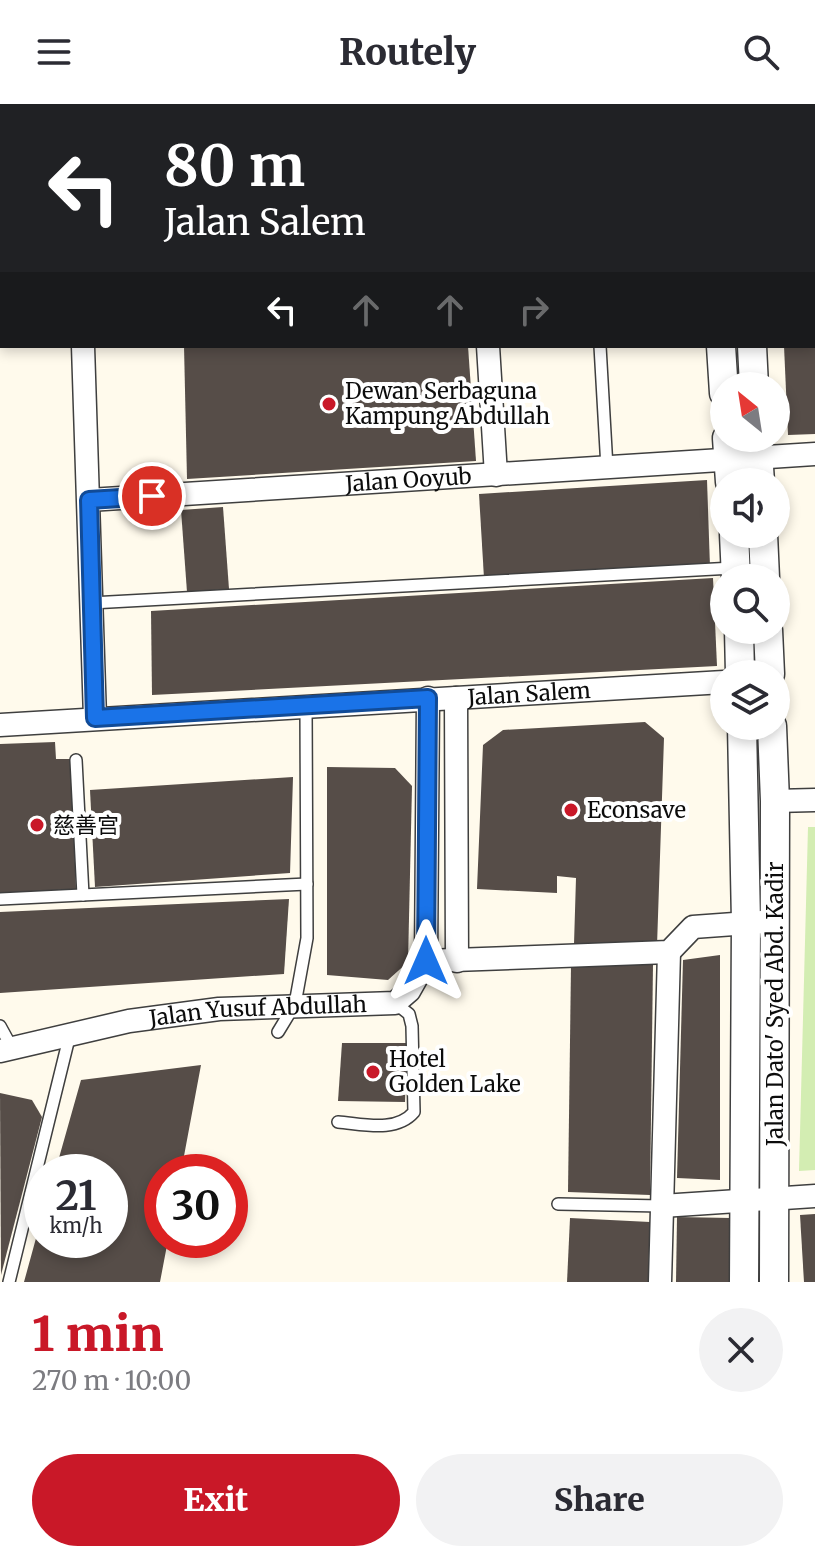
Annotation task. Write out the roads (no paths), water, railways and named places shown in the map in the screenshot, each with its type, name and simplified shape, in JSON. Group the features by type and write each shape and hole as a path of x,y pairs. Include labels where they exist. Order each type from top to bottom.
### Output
{"street":[{"path":"83,348 95,718"},
{"path":"488,348 496,475"},
{"path":"721,348 723,372"},
{"path":"752,348 753,372"},
{"path":"728,460 815,454"},
{"name":"Jalan Ooyub","path":"89,500 728,460"},
{"name":"Jalan Salem","path":"0,725 710,683"},
{"path":"428,698 426,961 669,952"},
{"path":"456,698 457,961"},
{"name":"Jalan Dato' Syed Abd. Kadir","path":"742,740 746,922 744,1282"},
{"name":"Jalan Dato' Syed Abd. Kadir","path":"773,740 774,1282"},
{"path":"775,801 815,800"},
{"path":"660,1282 669,952 693,927 775,922"},
{"name":"Jalan Yusuf Abdullah","path":"6,1049 189,1013 295,1004 395,1003 409,991 426,961"},
{"path":"662,1206 815,1196"}],"lane":[{"path":"600,348 607,468"},
{"path":"91,603 710,574"},
{"path":"278,1032 295,1004 307,938 306,706"},
{"path":"76,760 83,895"},
{"path":"0,899 307,884"},
{"path":"338,1122 394,1125 406,1121 414,1112 412,1026 409,1014 395,1003"},
{"path":"0,1026 6,1049"},
{"path":"9,1282 70,1034"},
{"path":"558,1204 662,1206"}],"place":[{"name":"Dewan Serbaguna Kampung Abdullah","path":"329,404"},
{"name":"Econsave","path":"571,810"},
{"name":"慈善宫","path":"37,825"},
{"name":"Hotel Golden Lake","path":"373,1072"}]}
